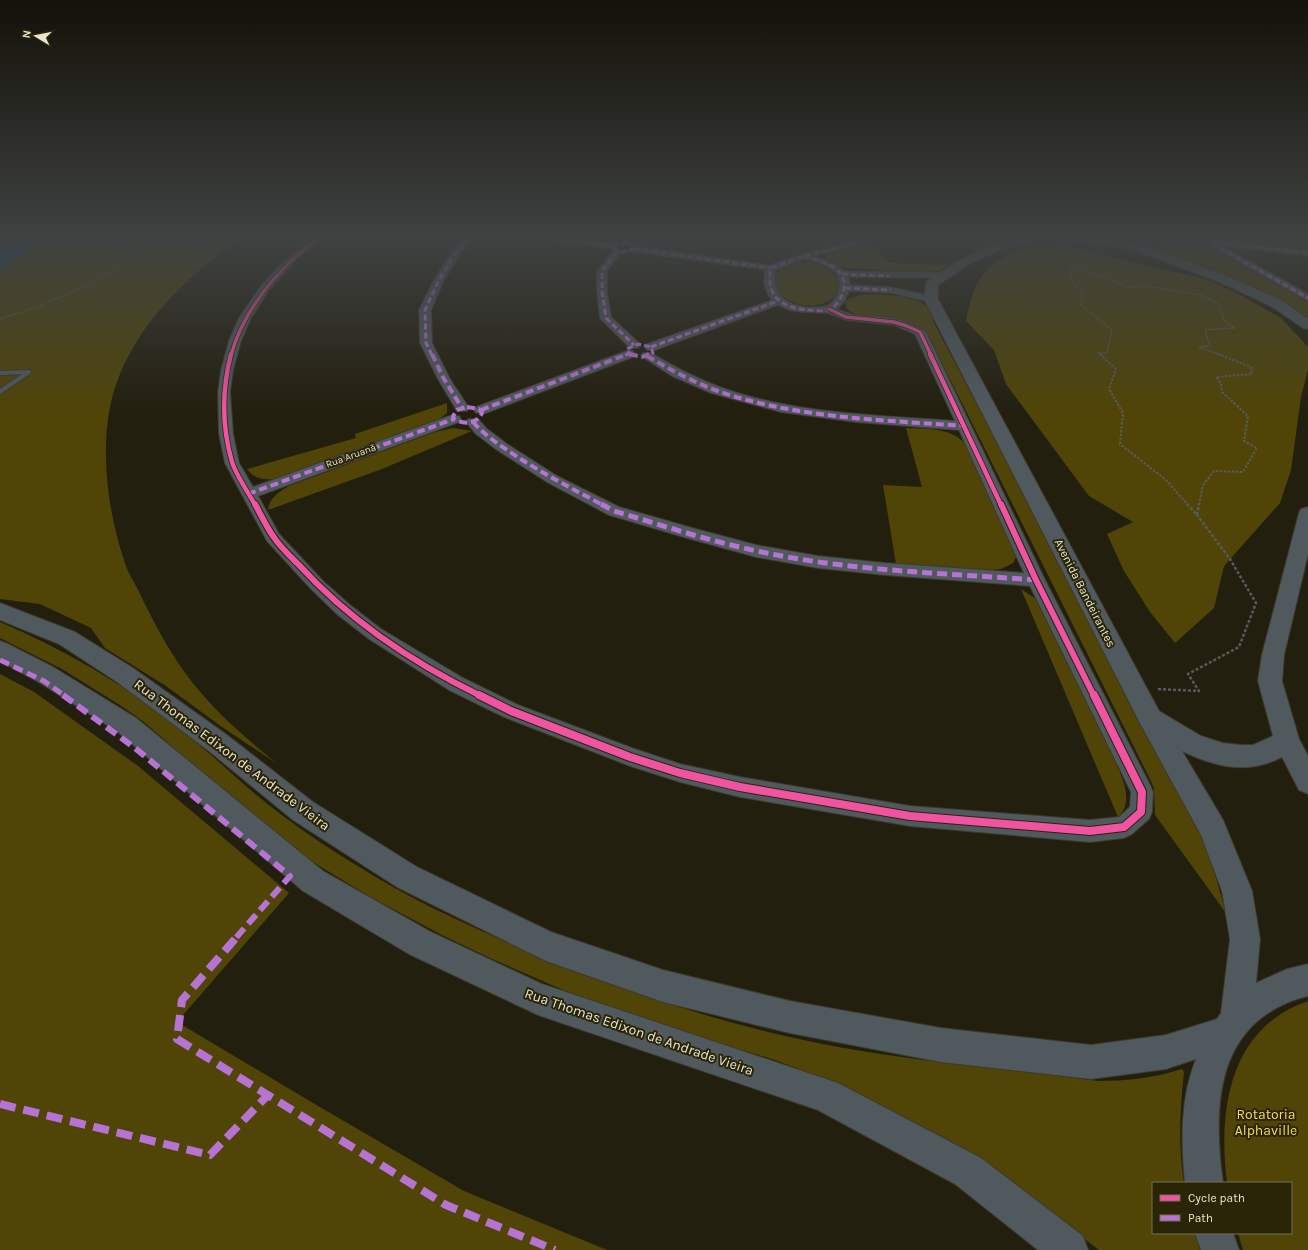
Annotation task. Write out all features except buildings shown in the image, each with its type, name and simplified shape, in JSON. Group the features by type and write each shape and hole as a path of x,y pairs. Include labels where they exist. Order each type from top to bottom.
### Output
{"street":[{"path":"259,296 245,318 235,341 224,392 226,434 232,463 273,537 317,585 344,610 376,634 456,684 504,708 604,747 680,773 740,787 910,816 1016,826 1090,830 1124,827 1141,812 1142,792 1036,580 920,332 903,324 852,318 836,314 829,309 807,309 788,306 778,301 774,296"},
{"path":"431,296 425,310 426,344 444,379 462,423 631,350"},
{"path":"603,296 606,318 637,357 778,301"},
{"path":"829,309 840,301 842,296"},
{"path":"919,296 931,299"},
{"path":"1261,296 1276,303 1308,325"},
{"name":"Avenida Bandeirantes","path":"931,299 1150,718 1213,828 1237,891 1245,939 1232,1024"},
{"path":"649,352 676,373 716,390 781,408 856,418 965,426"},
{"name":"Rua Aruanã","path":"248,494 458,413"},
{"path":"477,416 481,431 502,447 552,479 614,510 693,534 756,551 818,562 885,569 1036,580"},
{"path":"1308,513 1273,654 1270,681 1287,741 1308,782"},
{"name":"Rua Thomas Edixon de Andrade Vieira","path":"0,611 67,638 125,675 218,744 303,811 407,877 546,946 663,986 790,1017 941,1045 1091,1062 1166,1052 1232,1024"},
{"name":"Rua Thomas Edixon de Andrade Vieira","path":"0,650 45,674 127,725 313,881 420,943 538,999 826,1095 968,1171 1069,1250"},
{"path":"1150,718 1189,743 1212,753 1242,757 1258,755 1287,741"},
{"path":"1204,1182 1200,1137 1203,1091 1213,1057 1232,1024 1247,1007 1272,991 1293,983 1308,980"},
{"path":"1214,1234 1220,1250"}],"lane":[{"path":"0,373 29,372 0,392"}],"path":[{"path":"0,319 37,307 63,296"},
{"path":"1082,296 1081,305 1112,330 1108,353 1098,353 1116,368 1109,389 1123,413 1120,444 1166,480 1197,515 1230,559 1256,603 1239,647 1188,674 1199,691 1134,687"},
{"path":"1197,515 1203,485 1214,471 1243,472 1257,448 1244,441 1248,416 1222,392 1221,384 1216,377 1252,374 1250,367 1199,347 1210,346 1205,330 1234,328 1223,319 1220,305 1202,296"}],"green space":[{"path":"0,296 173,296 140,337 128,357 118,379 111,400 106,446 106,470 113,517 125,564 153,620 175,659 210,704 276,763 222,727 166,686 105,648 91,628 40,604 0,599"},
{"path":"835,296 818,305 795,303 784,297"},
{"path":"856,296 904,297 920,302 929,310 934,323 1120,676 1208,850 1226,913 1155,815 1154,788 1148,775 928,335 919,327 908,322 866,317 856,314 847,309 845,302"},
{"path":"972,296 1243,296 1281,318 1308,347 1308,370 1301,397 1291,470 1280,503 1224,566 1214,608 1175,643 1150,612 1124,571 1107,534 1133,522 1089,496 1006,384 994,350 966,321"},
{"path":"1254,296 1298,296 1308,302 1308,321"},
{"path":"447,403 447,413 438,420 275,479 256,477 247,469 356,438 355,434"},
{"path":"453,428 472,431 382,469 268,510 272,499 289,486 435,432"},
{"path":"906,428 939,430 954,435 966,445 1017,555 1013,563 1001,569 988,570 896,564 883,485 922,487"},
{"path":"1021,589 1036,599 1046,612 1119,769 1126,791 1126,798 1123,811 1118,817"},
{"path":"0,622 24,632 70,656 115,682 187,734 260,798 302,830 412,898 466,924 539,956 614,985 691,1011 730,1022 808,1041 880,1054 1098,1081 1161,1075 1182,1069 1184,1072 1181,1100 1180,1141 1184,1182 1152,1182 1152,1234 1196,1234 1200,1250 1099,1250 1014,1185 929,1131 846,1087 775,1060 679,1031 586,1000 444,936 372,898 308,859 226,793 144,722 62,669 0,638"},
{"path":"0,674 34,692 138,766 289,893 177,1022 464,1191 607,1250 0,1250"},
{"name":"Rotatoria Alphaville","path":"1308,1001 1308,1250 1243,1250 1238,1234 1292,1234 1292,1182 1227,1182 1225,1155 1225,1128 1228,1100 1234,1075 1245,1051 1261,1031 1281,1014"}],"marked path":[{"path":"431,296 425,310 426,343 444,379 462,408"},
{"path":"603,296 606,318 634,345"},
{"path":"775,296 778,300 793,307 823,310 830,309 839,301 841,296"},
{"path":"651,347 778,301"},
{"path":"638,344 651,347 653,353 642,357 630,355 627,349 638,344"},
{"path":"481,410 629,354"},
{"path":"647,356 676,373 716,390 781,408 856,418 965,426"},
{"path":"467,407 479,409 482,413 480,417 474,421 465,423 454,419 453,416 457,410 467,407"},
{"path":"248,494 454,419"},
{"path":"473,422 481,431 502,447 552,479 614,511 693,534 756,551 818,562 885,569 1036,580"},
{"path":"0,660 44,681 135,748 290,876 182,1000 177,1039 446,1205 555,1250"},
{"path":"0,1104 210,1155 268,1095"}],"cycle path":[{"path":"259,296 245,318 235,341 227,370 224,392 226,434 232,463 273,537 317,585 344,610 375,634 456,684 511,711 630,757 680,773 740,787 910,816 1090,831 1124,827 1141,812 1142,792 1036,580 920,332 894,322 846,317 829,309"}]}
